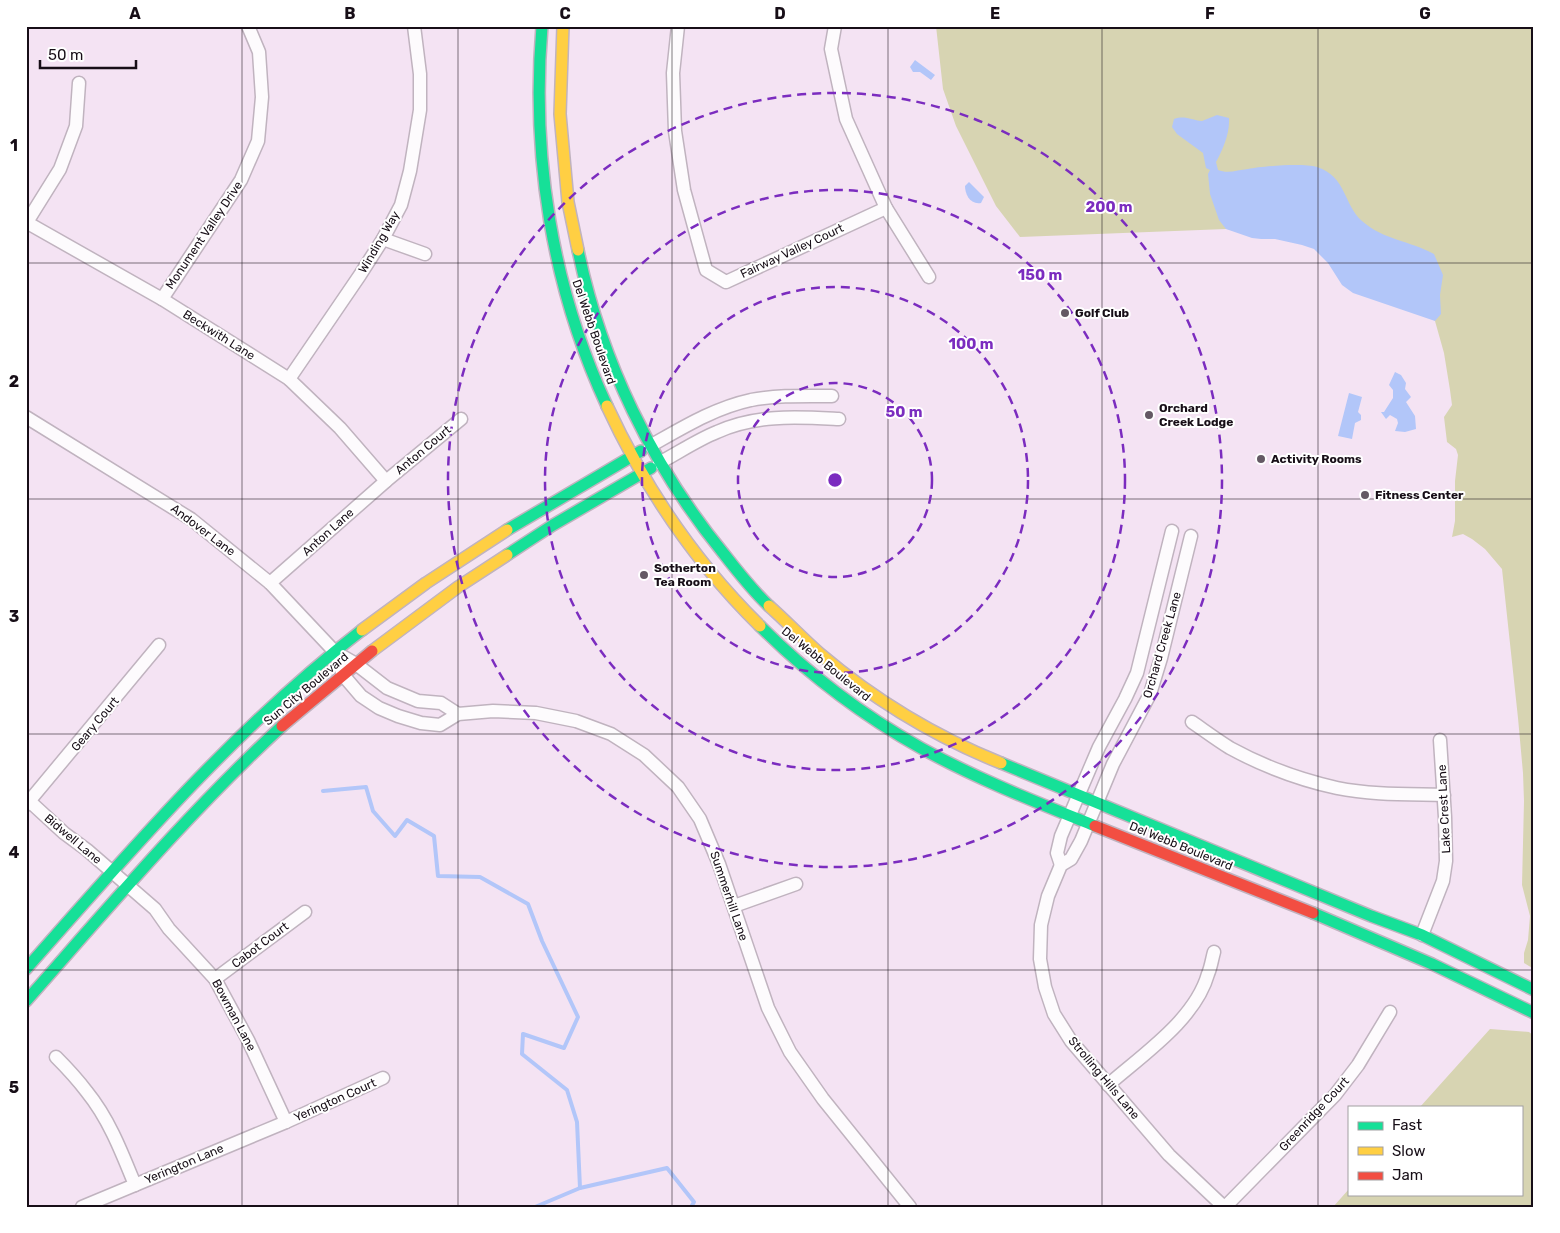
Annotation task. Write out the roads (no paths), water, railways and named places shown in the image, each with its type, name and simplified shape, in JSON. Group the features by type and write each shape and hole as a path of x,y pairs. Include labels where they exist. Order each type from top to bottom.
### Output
{"street":[{"name":"Monument Valley Drive","path":"162,299 241,180 258,141 262,97 259,52 248,26"},
{"name":"Winding Way","path":"289,379 383,239 401,205 408,180 420,110 420,74 414,26"},
{"name":"Del Webb Boulevard","path":"542,26 539,120 544,190 570,310 588,362 614,424 641,474 663,511 710,573 740,608 772,639 833,691 870,717 926,751 972,775 1415,955 1475,982 1534,1013"},
{"name":"Del Webb Boulevard","path":"563,26 560,77 563,158 578,258 590,303 607,354 632,413 659,463 700,526 755,592 817,652 874,694 938,733 981,755 1422,935 1534,990"},
{"name":"Fairway Valley Court","path":"678,26 673,73 675,131 684,190 706,270 726,282 886,208"},
{"path":"835,26 831,49 846,120 886,208 929,278"},
{"path":"27,222 63,161 76,126 79,83"},
{"name":"Beckwith Lane","path":"27,222 162,299 289,379 340,428 386,481"},
{"path":"383,239 425,254"},
{"path":"650,446 709,414 751,400 774,397 832,396"},
{"name":"Andover Lane","path":"26,417 191,519 270,583 335,652"},
{"path":"659,463 718,431 736,425 777,418 810,417 839,419"},
{"name":"Anton Court","path":"386,481 461,419"},
{"name":"Sun City Boulevard","path":"26,1001 120,879 164,814 220,756 268,711 335,652 400,601 444,570 555,501 650,446"},
{"name":"Sun City Boulevard","path":"26,968 120,879 185,823 248,758 356,664 414,618 456,588 607,492 659,463"},
{"name":"Anton Lane","path":"270,583 386,481"},
{"name":"Orchard Creek Lane","path":"1078,796 1099,747 1137,673 1172,531"},
{"name":"Orchard Creek Lane","path":"1097,803 1120,749 1150,694 1191,536"},
{"name":"Geary Court","path":"27,802 159,645"},
{"path":"335,652 356,664 379,683 396,693 418,701 441,703 458,714"},
{"name":"Summerhill Lane","path":"335,652 343,675 362,696 380,708 398,716 421,723 440,725 458,714 493,712 536,713 576,721 611,734 644,755 678,787 700,819 719,864 768,1008 790,1052 823,1098 910,1207"},
{"path":"1192,722 1231,748 1257,760 1304,778 1338,788 1382,794 1444,795"},
{"name":"Lake Crest Lane","path":"1422,935 1443,881 1446,861 1440,740"},
{"name":"Strolling Hills Lane","path":"1061,865 1058,854 1061,836 1078,796"},
{"name":"Bidwell Lane","path":"27,802 120,879"},
{"name":"Strolling Hills Lane","path":"1097,803 1071,859 1061,865 1048,896 1041,925 1040,959 1045,987 1054,1014 1071,1042 1170,1154 1224,1207"},
{"name":"Bowman Lane","path":"120,879 154,909 169,929 215,979 248,1040 286,1122"},
{"path":"734,906 796,884"},
{"name":"Cabot Court","path":"215,979 305,912"},
{"path":"1108,1085 1173,1029 1193,1005 1208,976 1214,952"},
{"name":"Greenridge Court","path":"1224,1207 1335,1095 1358,1065 1390,1012"},
{"path":"56,1057 88,1093 104,1118 119,1144 135,1185"},
{"name":"Yerington Court","path":"286,1122 383,1078"},
{"name":"Yerington Lane","path":"82,1207 286,1122"}],"water":[{"path":"915,60 935,75 931,80 920,72 913,72 910,67"},
{"path":"1217,115 1229,118 1226,141 1216,162 1218,170 1229,172 1283,165 1317,167 1327,171 1334,177 1356,214 1370,227 1434,254 1443,275 1440,295 1441,314 1435,321 1353,293 1342,285 1328,263 1314,249 1275,239 1252,238 1226,229 1219,220 1210,194 1208,174 1210,170 1206,168 1203,153 1177,134 1172,127 1174,119 1185,118 1202,121"},
{"path":"969,182 984,197 981,203 971,201 967,195 965,186"},
{"path":"1395,372 1401,375 1406,383 1405,389 1411,397 1406,402 1415,416 1416,429 1405,432 1395,431 1398,423 1397,419 1390,415 1386,419 1381,412 1384,412 1393,398 1393,390 1389,385"},
{"path":"1349,393 1362,397 1358,412 1361,415 1361,420 1355,423 1352,439 1338,436"}],"waterway":[{"path":"323,791 366,787 373,811 395,836 407,820 434,836 438,876 480,877 528,904 542,941 578,1017 564,1048 523,1034 522,1054 567,1090 577,1122 580,1188 667,1168 694,1202 691,1207"},
{"path":"535,1207 580,1188"}],"place":[{"name":"Golf Club","path":"1065,313"},
{"name":"Orchard Creek Lodge","path":"1149,415"},
{"name":"Activity Rooms","path":"1261,459"},
{"name":"Fitness Center","path":"1365,495"},
{"name":"Sotherton Tea Room","path":"644,575"}]}
